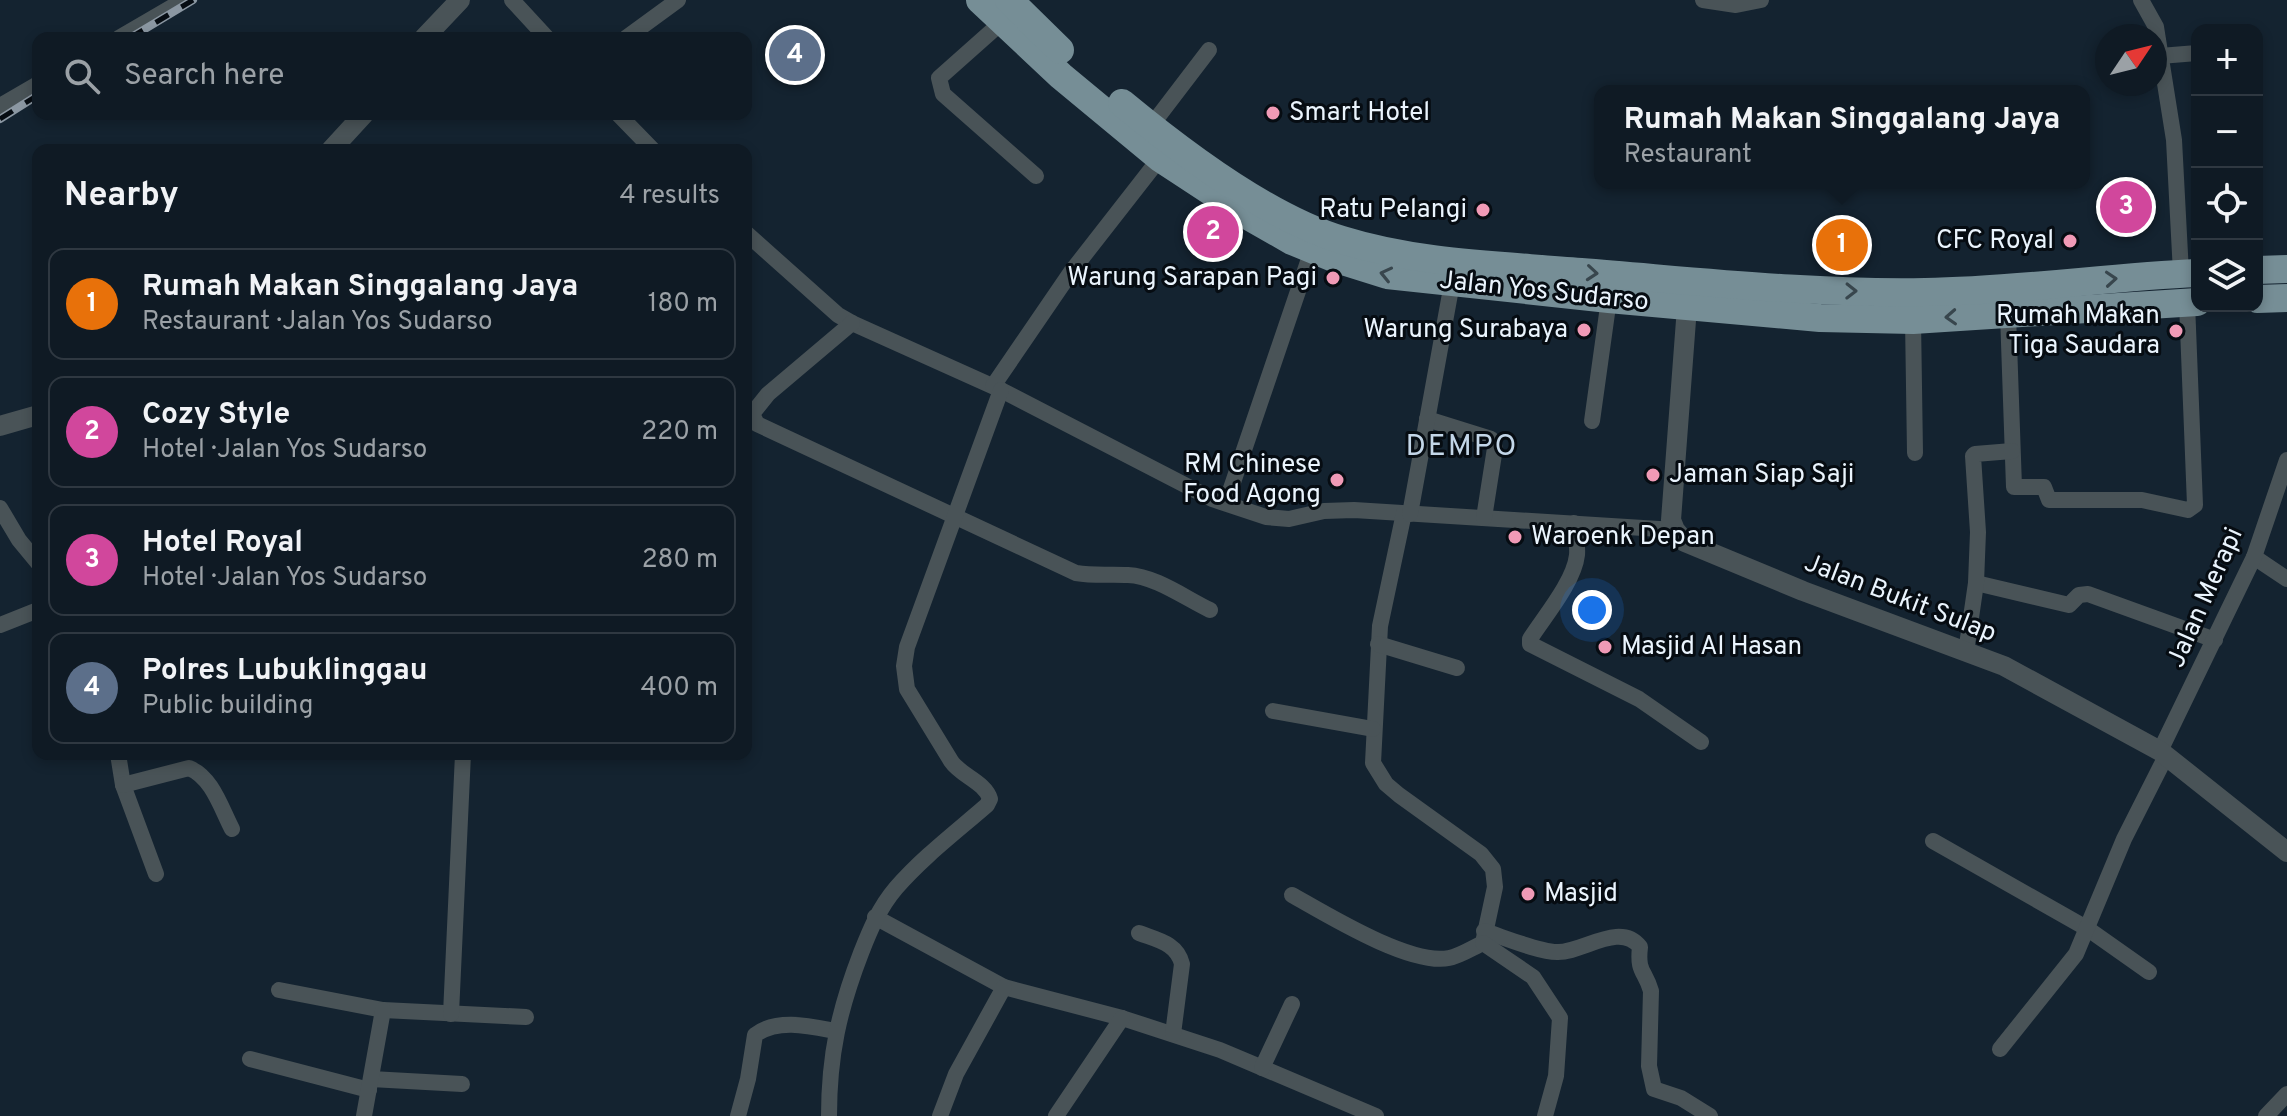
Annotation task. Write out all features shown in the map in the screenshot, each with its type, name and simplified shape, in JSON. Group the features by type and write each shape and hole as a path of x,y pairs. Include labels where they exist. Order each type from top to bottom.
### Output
{"highway":[{"name":"Jalan Yos Sudarso","path":"980,0 1006,11 1254,208 1312,250 1387,275 1609,299 1822,291 1928,292 2189,273"},
{"name":"Jalan Yos Sudarso","path":"1006,11 1061,76 1160,158 1254,208 1298,221 1339,239 1389,252 1689,294 1820,318 1913,320 2191,302"},
{"path":"2263,270 2287,269"},
{"path":"2263,299 2287,298"}],"street":[{"path":"129,32 184,0"},
{"path":"430,32 460,0"},
{"path":"512,0 541,32"},
{"path":"634,32 678,0"},
{"path":"1703,0 1736,5 1761,0"},
{"path":"2141,0 2154,24"},
{"path":"1006,11 939,78 940,87 943,94 1036,176"},
{"path":"1151,126 1209,50"},
{"path":"2167,55 2191,53"},
{"path":"0,106 32,87"},
{"path":"2167,96 2189,273"},
{"path":"336,144 358,120"},
{"path":"624,120 647,144"},
{"path":"829,1116 830,1058 835,1031 844,997 875,917 895,890 931,853 987,805 990,799 985,789 963,775 951,761 907,689 904,677 907,647 997,388 1071,272 1160,158"},
{"path":"752,238 838,315 852,323 997,388 1226,503 1266,517 1289,519 1324,511 1675,530 1671,520 1689,294"},
{"path":"1226,503 1312,250"},
{"path":"1292,895 1365,935 1415,954 1439,959 1452,958 1484,932 1495,887 1493,869 1481,854 1386,784 1373,763 1378,644 1427,419 1452,283"},
{"path":"1592,421 1609,299"},
{"path":"2008,314 2014,487 2046,488 2049,500 2142,500 2188,510 2195,505 2192,312"},
{"path":"1913,320 1915,453"},
{"path":"852,323 768,394 754,409 753,419 757,424 1076,573 1130,575 1151,581 1210,610"},
{"path":"1,422 32,416"},
{"path":"1427,419 1491,439 1495,448 1484,518"},
{"path":"1966,652 1976,583 1978,532 1973,456 2012,451"},
{"name":"Jalan Merapi","path":"2000,1049 2076,954 2124,839 2254,557 2287,460"},
{"path":"0,508 32,556"},
{"path":"1574,523 1578,554 1575,564 1555,602 1530,639 1530,644 1639,699 1701,742"},
{"name":"Jalan Bukit Sulap","path":"1675,530 1685,542 1803,591 2004,666 2163,754 2287,852"},
{"path":"2254,557 2287,579"},
{"path":"1976,583 2069,605 2079,595 2088,594 2215,640"},
{"path":"0,625 32,612"},
{"path":"1378,644 1457,668"},
{"path":"1273,711 1373,729"},
{"path":"119,760 123,785 156,874"},
{"path":"451,1014 463,760"},
{"path":"123,785 189,768 207,780 232,829"},
{"path":"1933,841 2088,929 2149,972"},
{"path":"875,917 1004,987 1122,1018 1220,1050 1376,1116"},
{"path":"1484,932 1556,953 1614,936 1638,943 1640,972 1649,982 1651,991 1649,1066 1654,1089 1681,1098 1710,1116"},
{"path":"1484,932 1533,977 1560,1018 1556,1076 1545,1116"},
{"path":"1139,933 1173,946 1180,955 1182,964 1173,1034"},
{"path":"940,1116 956,1074 1004,987"},
{"path":"279,990 383,1010 526,1017"},
{"path":"1262,1068 1292,1004"},
{"path":"364,1116 383,1010"},
{"path":"1056,1116 1122,1018"},
{"path":"738,1116 755,1035 775,1026 806,1025 835,1031"},
{"path":"250,1059 370,1084 462,1084"},
{"path":"2266,1116 2287,1094"}],"railway":[{"path":"140,32 193,0"},
{"path":"0,119 32,99"}],"place":[{"name":"Polres Lubuklinggau","path":"795,55"},
{"name":"Smart Hotel","path":"1273,113"},
{"name":"Hotel Royal","path":"2126,207"},
{"name":"Ratu Pelangi","path":"1483,210"},
{"name":"Cozy Style","path":"1213,232"},
{"name":"CFC Royal","path":"2070,241"},
{"name":"Rumah Makan Singgalang Jaya","path":"1842,245"},
{"name":"Warung Sarapan Pagi","path":"1333,278"},
{"name":"Warung Surabaya","path":"1584,330"},
{"name":"Rumah Makan Tiga Saudara","path":"2176,331"},
{"name":"Jaman Siap Saji","path":"1653,475"},
{"name":"RM Chinese Food Agong","path":"1337,480"},
{"name":"Waroenk Depan","path":"1515,537"},
{"name":"Masjid Al Hasan","path":"1605,647"},
{"name":"Masjid","path":"1528,894"}],"district":[{"name":"DEMPO","path":"1462,447"}]}
